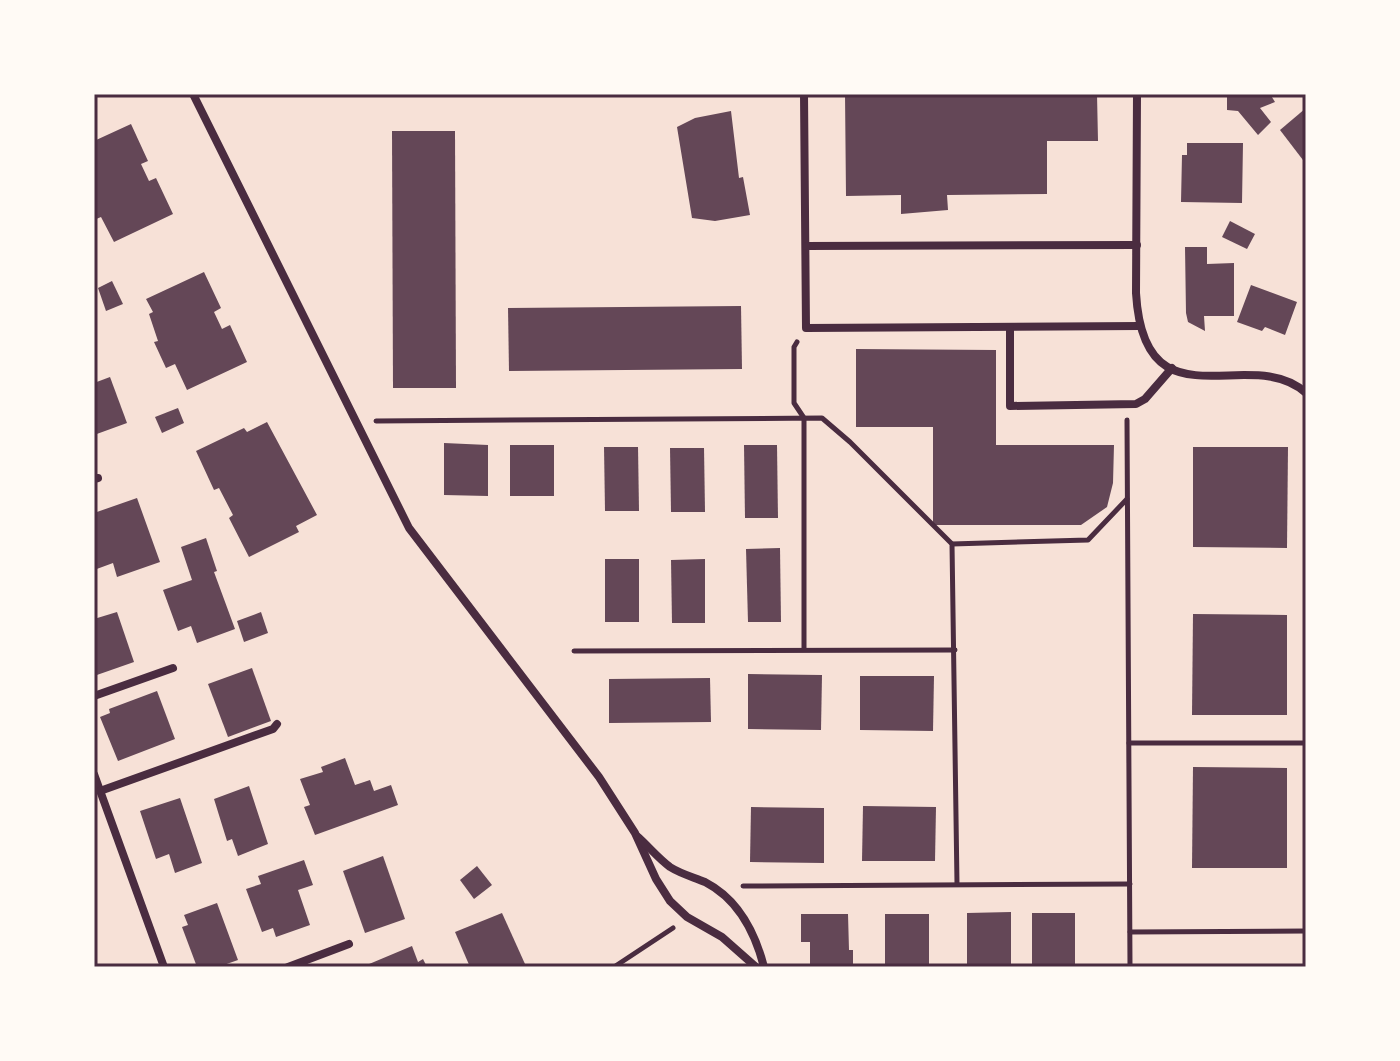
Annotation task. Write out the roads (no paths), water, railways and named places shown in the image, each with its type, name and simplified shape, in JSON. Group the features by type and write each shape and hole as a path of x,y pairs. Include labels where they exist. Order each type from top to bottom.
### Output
{"street":[{"path":"193,94 409,528 599,777 635,833 670,901 687,917 722,937 756,967"},
{"path":"804,94 806,328 1140,326"},
{"path":"1137,94 1136,293 1140,326 1151,350 1172,368 1192,376 1277,378 1290,382 1306,393"},
{"path":"806,246 1137,245"},
{"path":"1010,328 1010,406 1136,404 1145,399 1172,368"},
{"path":"94,696 173,668"},
{"path":"100,791 273,729 277,724"},
{"path":"94,774 164,967"},
{"path":"635,833 668,865 703,881 734,902 759,947 764,967"},
{"path":"288,967 349,944"}]}
